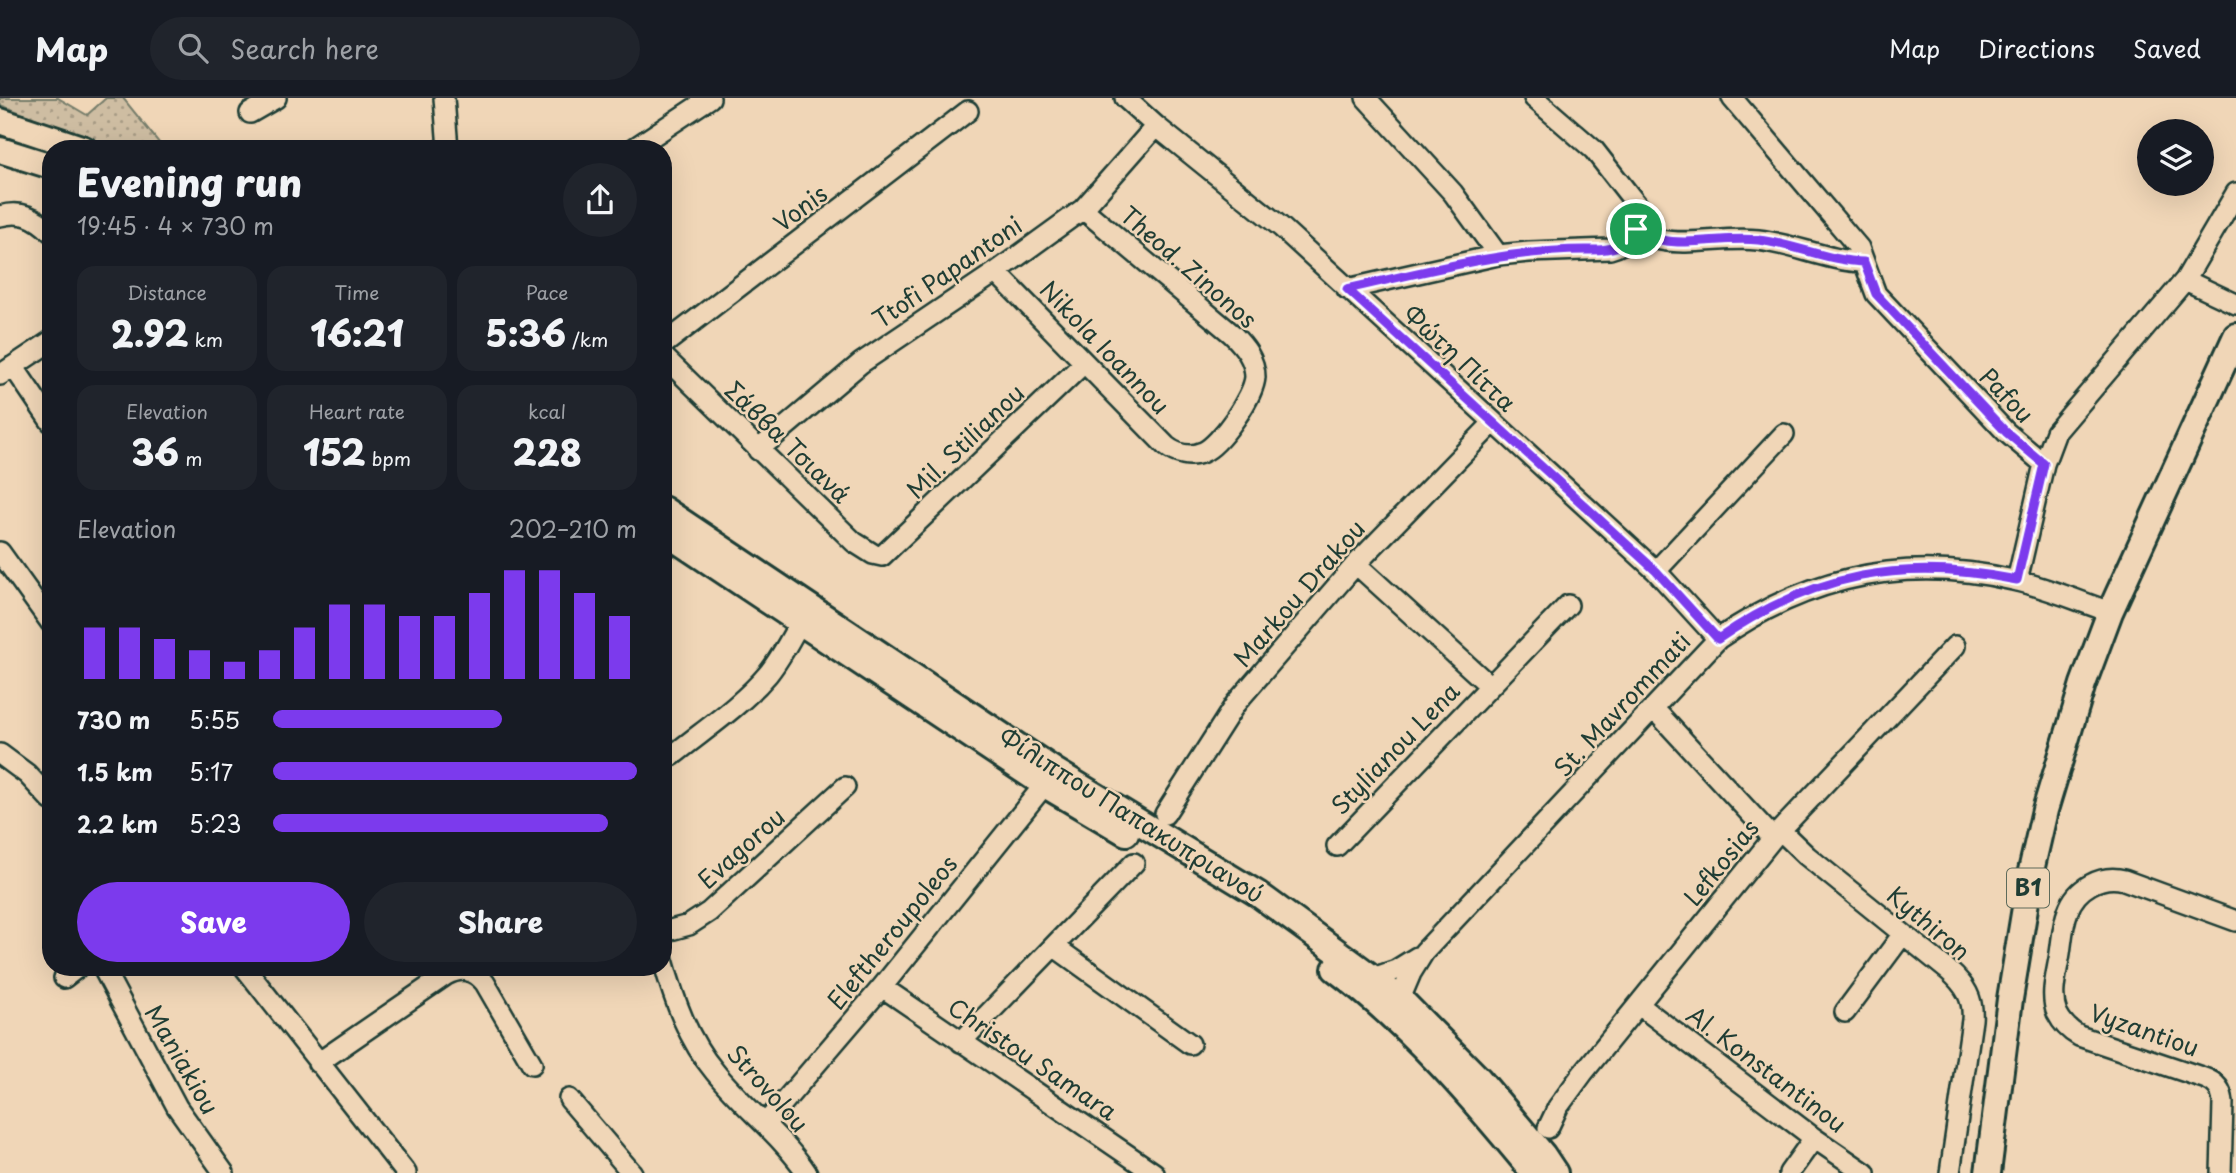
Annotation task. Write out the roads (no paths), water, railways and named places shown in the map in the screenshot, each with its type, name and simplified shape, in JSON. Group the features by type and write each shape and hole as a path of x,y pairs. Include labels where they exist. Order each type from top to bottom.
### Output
{"main road":[{"path":"0,121 57,140"},
{"path":"0,150 42,163"},
{"name":"B1","path":"1988,1173 2010,999 2035,851 2045,810 2083,684 2110,612 2236,336"},
{"name":"Φίλιππου Παπακυπριανού","path":"672,515 1050,778 1258,894 1373,978 1400,999 1479,1079 1538,1161"},
{"name":"Φίλιππου Παπακυπριανού","path":"672,540 1250,906 1343,974 1378,1004 1538,1161"}],"street":[{"path":"250,113 276,98"},
{"path":"647,140 710,98"},
{"name":"Φώτη Πίττα","path":"1125,98 1156,127 1281,228 1656,571 1718,639"},
{"path":"1366,98 1453,192 1498,256"},
{"path":"1534,98 1594,150 1626,190 1638,221 1658,240 1762,240 1848,262 1864,262"},
{"name":"Pafou","path":"1732,98 1810,192 1843,225 1859,248 1876,294 2006,432 2044,464 2050,444 2065,421 2185,280 2236,193"},
{"path":"441,140 444,99"},
{"path":"444,99 447,140"},
{"name":"Vonis","path":"672,338 968,111"},
{"name":"Ttofi Papantoni","path":"758,450 861,363 996,272 1083,209 1156,127"},
{"name":"Theod. Zinonos","path":"1083,209 1232,334 1252,360 1254,381 1244,408 1205,451 1189,455 1179,454"},
{"path":"0,216 17,214 32,217 42,225"},
{"path":"1347,289 1528,251 1610,249 1626,242 1638,221"},
{"name":"Nikola Ioannou","path":"996,272 1083,364 1166,446 1179,454"},
{"path":"2185,280 2236,304"},
{"path":"42,347 7,370 42,411"},
{"name":"Mil. Stilianou","path":"882,556 1083,364"},
{"name":"Σάββα Τσιανά","path":"672,365 854,542 873,554 882,556"},
{"name":"Markou Drakou","path":"1165,814 1236,704 1356,564 1493,423"},
{"path":"1656,571 1784,435"},
{"path":"2017,580 2044,464"},
{"path":"0,552 42,610"},
{"name":"Stylianou Lena","path":"1356,564 1490,686"},
{"name":"St. Mavrommati","path":"1400,999 1410,973 1424,952 1718,639 1758,613 1786,599 1837,581 1900,569 1965,571 2017,580 2110,612"},
{"name":"Stylianou Lena","path":"1337,846 1568,605"},
{"path":"672,756 746,697 776,663 800,622"},
{"name":"Lefkosias","path":"1538,1161 1558,1107 1583,1073 1777,834 1955,646"},
{"name":"Kythiron","path":"1654,709 1777,834 1957,978 1967,990 1972,1004 1971,1028 1950,1173"},
{"path":"0,754 27,774 42,790"},
{"name":"Eleftheroupoleos","path":"765,1124 882,987 1050,778"},
{"name":"Evagorou","path":"672,930 689,925 709,912 845,787"},
{"path":"961,1042 1134,863"},
{"name":"Vyzantiou","path":"2221,1173 2223,1103 2221,1092 2215,1084 2079,1036 2067,1028 2059,1017 2054,990 2068,910 2082,891 2101,880 2124,880 2236,921"},
{"path":"1845,1012 1903,934"},
{"path":"1055,947 1190,1044"},
{"name":"St. Mavrommati","path":"1373,978 1396,970 1424,952"},
{"name":"Maniakiou","path":"107,976 177,1107 224,1173"},
{"path":"250,976 406,1173"},
{"path":"318,1063 445,976"},
{"path":"478,976 485,983 532,1064"},
{"name":"Strovolou","path":"668,976 676,1004 700,1050 728,1087 797,1158 807,1173"},
{"name":"Christou Samara","path":"882,987 1154,1173"},
{"name":"Al. Konstantinou","path":"1639,1005 1814,1138 1865,1173"},
{"path":"569,1100 632,1173"},
{"path":"1789,1173 1814,1138"}]}
